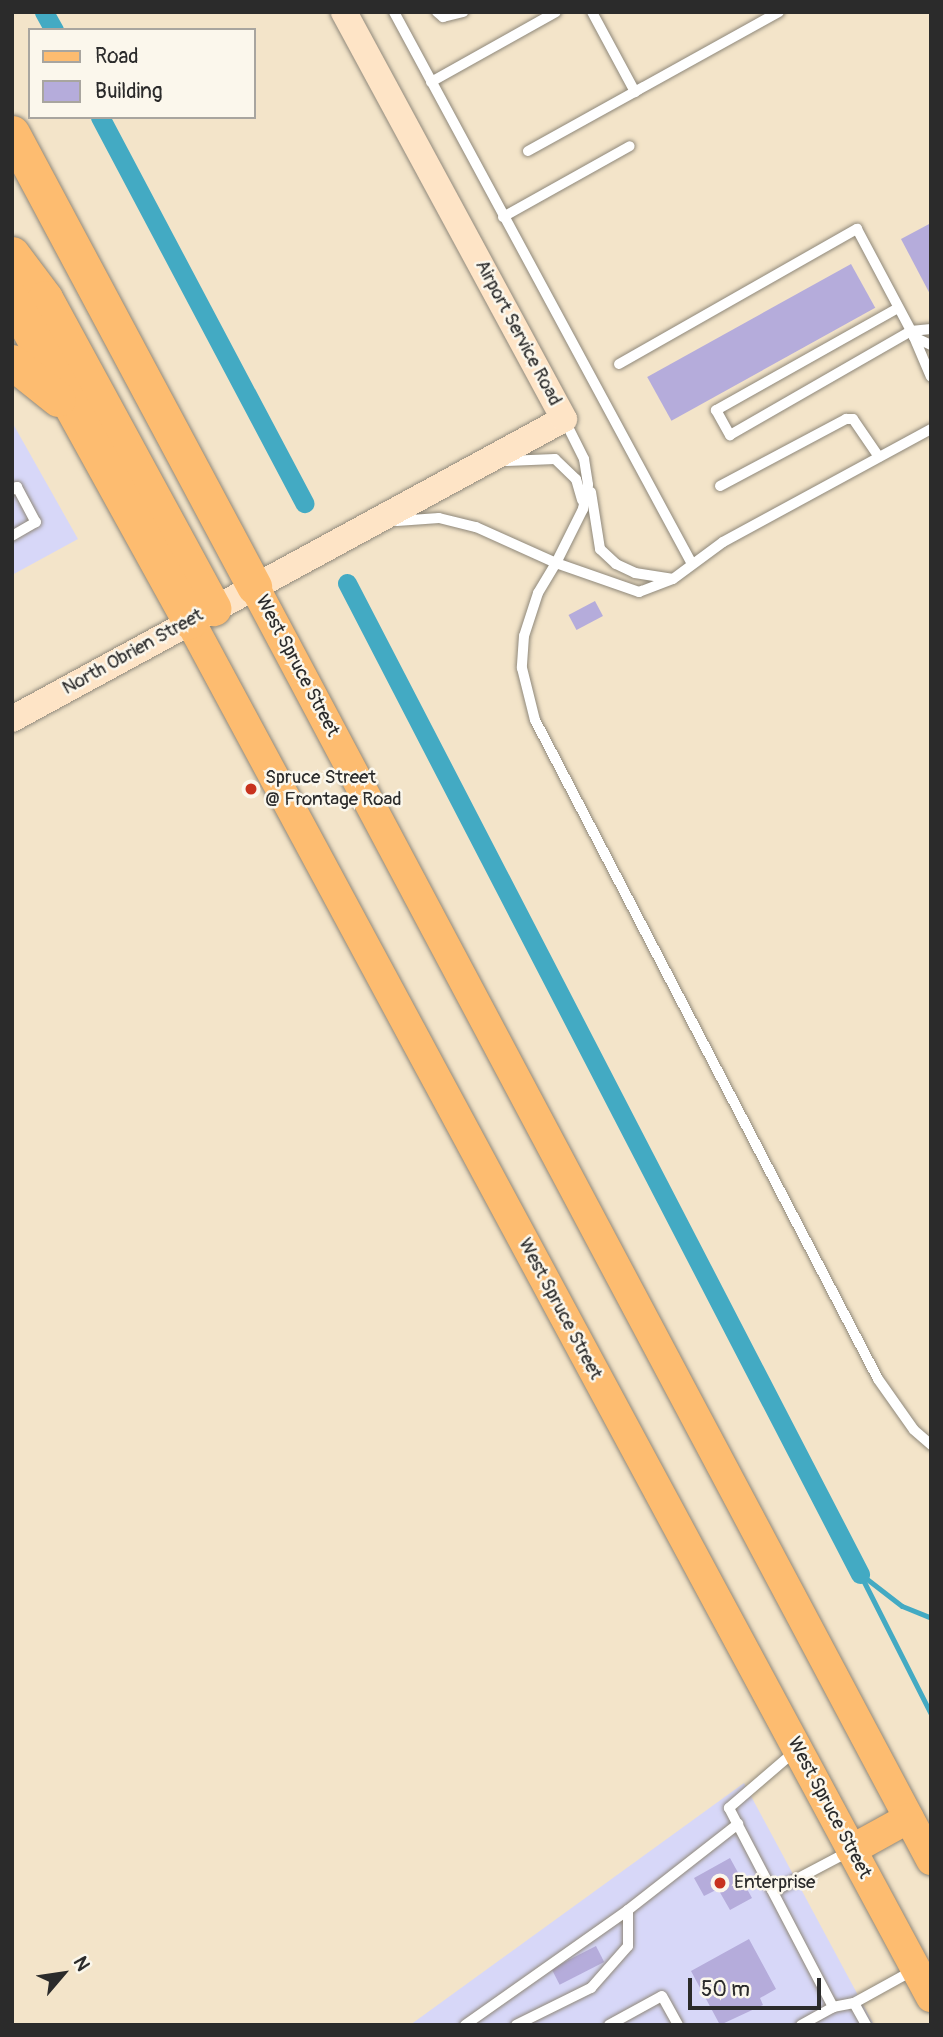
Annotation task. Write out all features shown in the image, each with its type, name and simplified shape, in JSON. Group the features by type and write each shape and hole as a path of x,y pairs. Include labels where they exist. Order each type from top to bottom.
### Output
{"highway":[{"path":"12,133 254,586"},
{"path":"12,254 45,298 201,615"},
{"path":"12,299 74,412 201,615"},
{"path":"12,362 74,412"}],"main road":[{"name":"West Spruce Street","path":"254,586 931,1860"},
{"name":"West Spruce Street","path":"201,615 797,1749 931,1997"},
{"path":"851,1850 909,1818"}],"street":[{"name":"Airport Service Road","path":"254,586 564,419 344,12"},
{"name":"North Obrien Street","path":"12,719 254,586"}],"lane":[{"path":"394,12 692,564"},
{"path":"437,12 443,17 463,12"},
{"path":"431,82 556,12"},
{"path":"592,12 635,92"},
{"path":"528,151 779,12"},
{"path":"503,217 630,146"},
{"path":"619,364 857,229 912,334 931,377"},
{"path":"898,308 716,410 730,435 912,334 931,329"},
{"path":"912,334 931,345"},
{"path":"564,419 587,471 600,549 616,564 635,573 673,579"},
{"path":"720,486 846,419 853,419 879,457"},
{"path":"363,527 439,518 476,527 628,592 648,591 673,579 723,542 931,429"},
{"path":"475,468 534,457 555,459 566,466 582,492 580,515"},
{"path":"587,471 587,496 580,515 538,593 524,636 522,667 535,720 878,1379 914,1430 931,1445"},
{"path":"12,490 17,487 36,522 12,536"},
{"path":"797,1749 729,1808 776,1890 782,1915 832,2007"},
{"path":"465,2025 628,1910 738,1824"},
{"path":"776,1890 851,1850"},
{"path":"516,2025 591,1988 628,1946 628,1910"},
{"path":"801,2025 832,2007 854,2003 916,1969"},
{"path":"608,2025 662,1996 678,2025"},
{"path":"854,2003 866,2025"}],"shaded area":[{"path":"12,422 78,539 12,575"},
{"path":"744,1783 874,2025 410,2025"}],"building":[{"path":"931,223 931,296 901,239"},
{"path":"851,264 875,308 671,421 647,377"},
{"path":"595,601 603,616 576,630 569,615"},
{"name":"Enterprise","path":"730,1858 752,1898 730,1910 718,1889 704,1896 694,1878"},
{"path":"749,1939 776,1989 760,1998 763,2005 720,2025 691,1971"},
{"path":"596,1946 604,1962 560,1985 551,1969"}],"waterway":[{"path":"44,12 53,28"},
{"path":"101,119 304,503"},
{"path":"347,583 860,1574"},
{"path":"860,1574 931,1714"},
{"path":"863,1576 902,1606 931,1618"}],"place":[{"name":"Spruce Street @ Frontage Road","path":"251,789"},
{"name":"Enterprise","path":"720,1883"}]}
